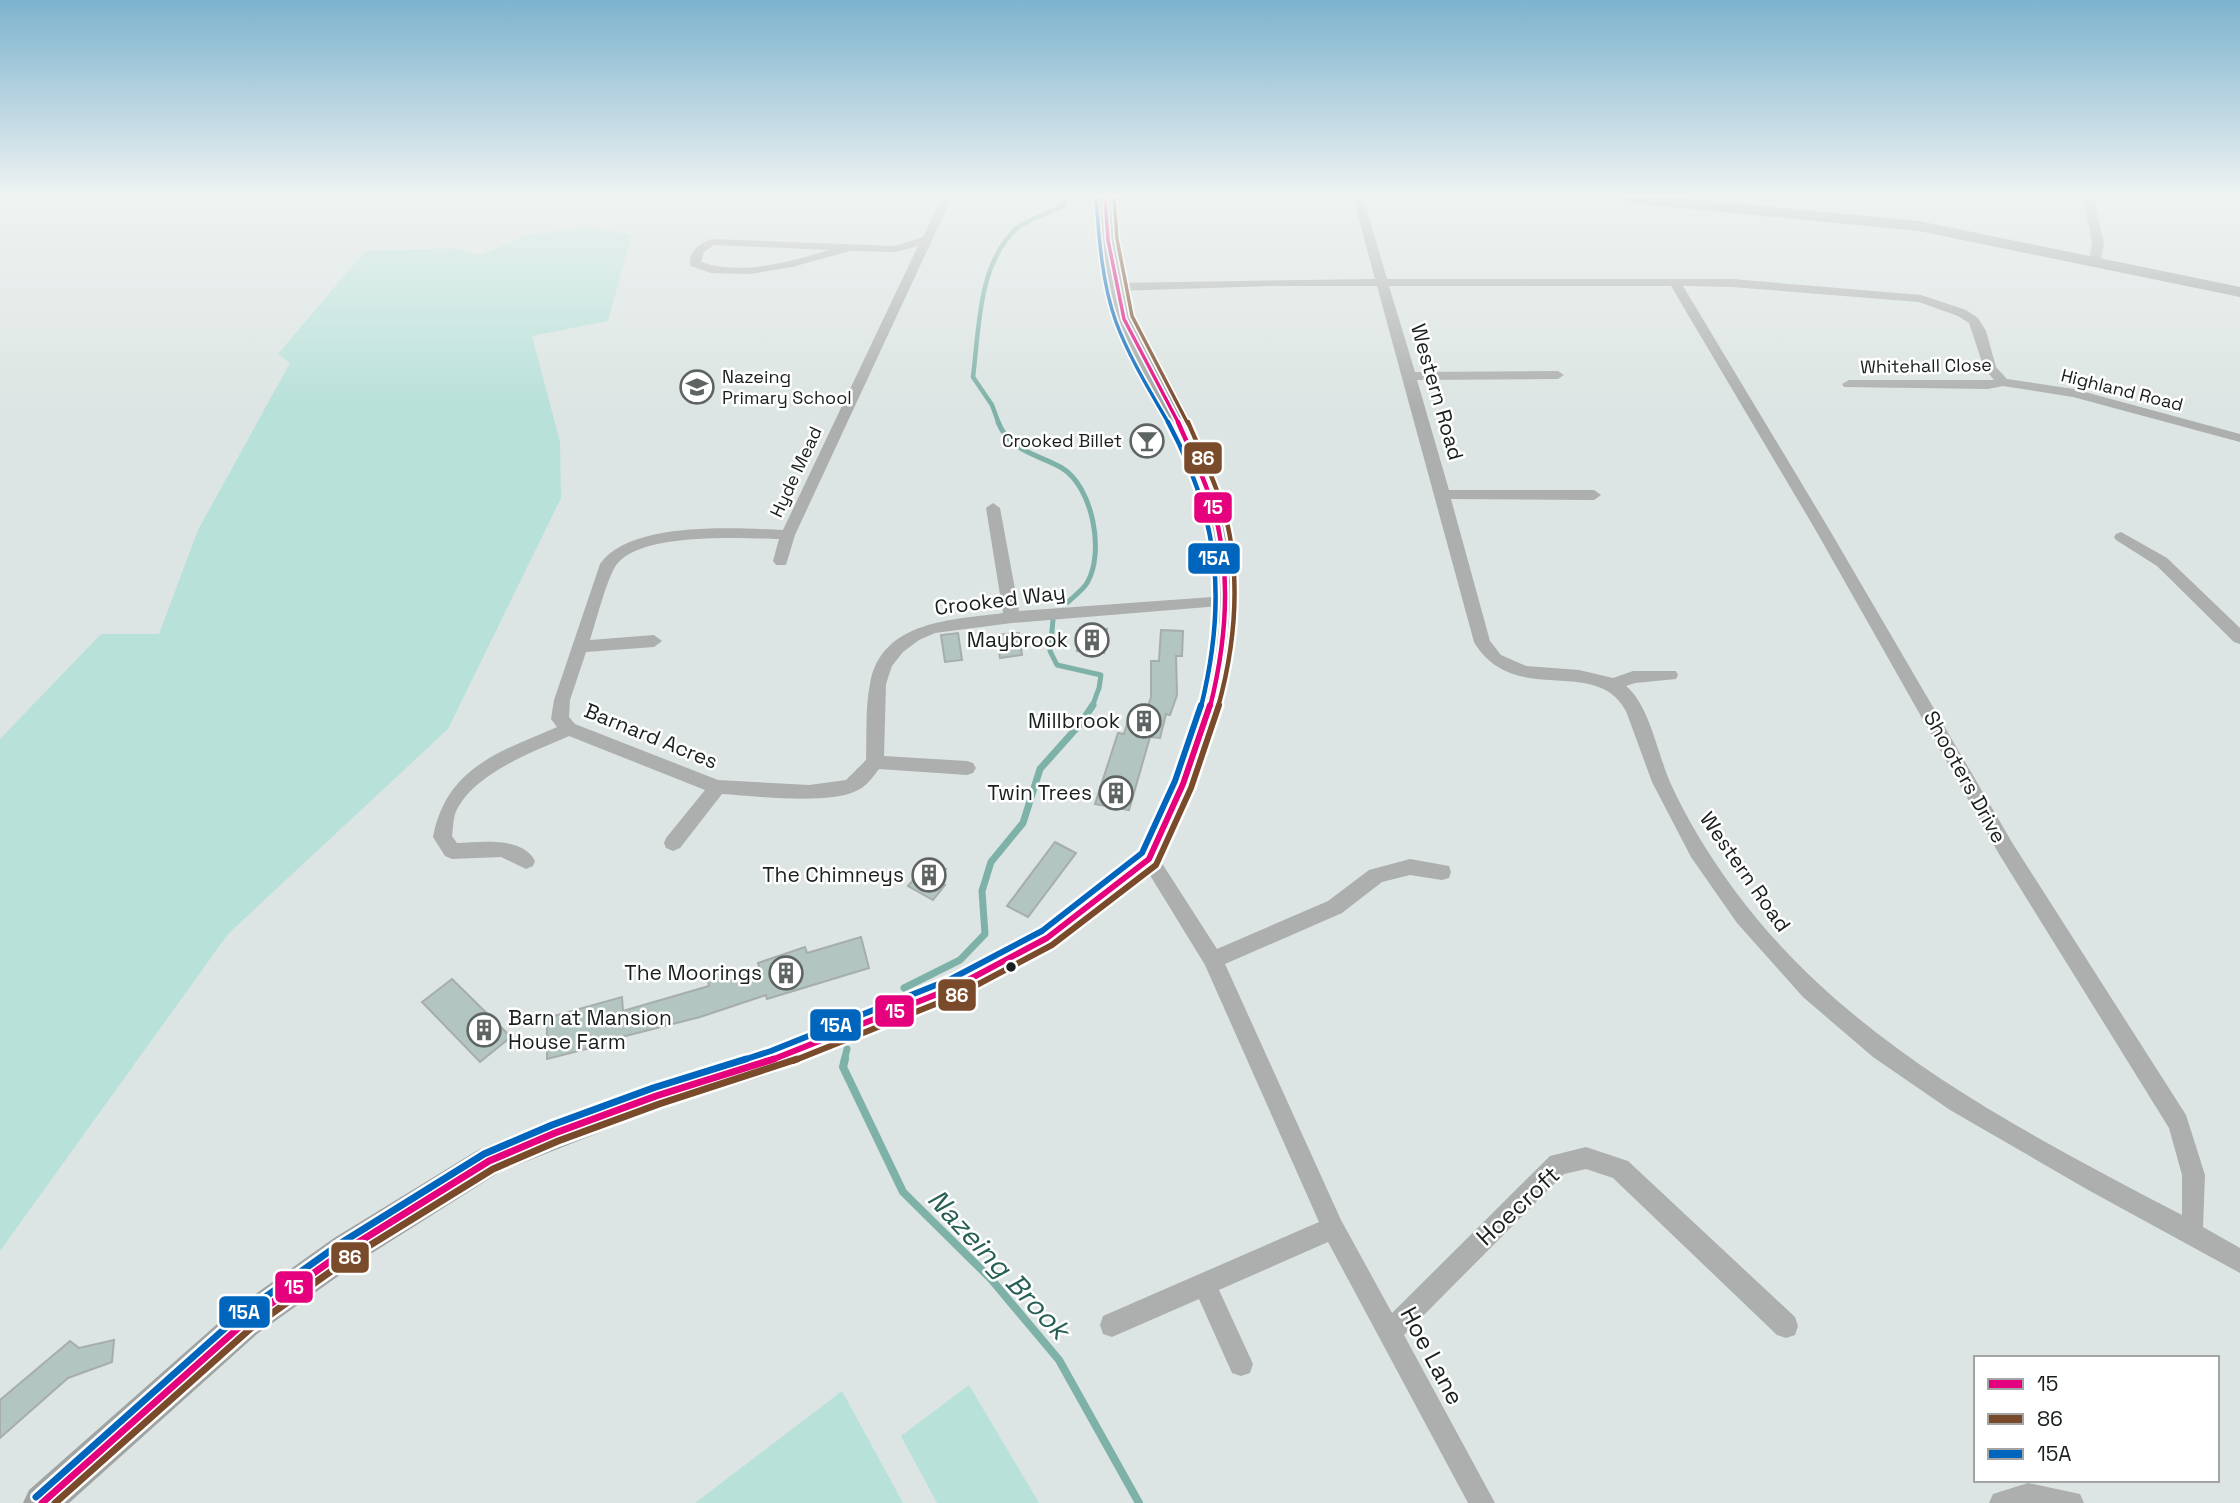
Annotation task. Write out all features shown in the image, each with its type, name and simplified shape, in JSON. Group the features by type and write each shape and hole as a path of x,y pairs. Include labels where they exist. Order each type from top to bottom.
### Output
{"street":[{"path":"704,267 741,270 766,267"},
{"name":"Hyde Mead","path":"781,561 788,535 915,267"},
{"path":"42,1503 245,1322 346,1250 489,1161 555,1133 656,1096 774,1059 955,987 1047,938 1149,859 1183,784 1208,713 1221,662 1226,601 1222,542 1211,500 1178,421 1124,319 1114,267"},
{"name":"Western Road","path":"1378,267 1482,642 1495,659 1515,669 1547,675 1597,678 1615,684 1628,698 1661,783 1702,858 1778,957 1830,1009 1895,1060 1967,1107 2078,1173 2191,1231"},
{"path":"2124,267 2240,292"},
{"path":"1116,287 1274,282 1674,282 1806,288 1921,299 1962,313 1974,321 1980,331 1990,368 2003,382"},
{"name":"Shooters Drive","path":"1674,282 1829,541 2006,849 2178,1122 2193,1162 2196,1197 2191,1231"},
{"path":"1409,376 1558,375"},
{"name":"Whitehall Close","path":"1849,384 1988,385 2003,382"},
{"name":"Highland Road","path":"2003,382 2074,393 2240,439"},
{"path":"1443,494 1594,495"},
{"path":"993,508 1012,617"},
{"name":"Hyde Mead","path":"646,543 719,534 788,535"},
{"path":"2121,537 2162,562 2240,638"},
{"name":"Barnard Acres","path":"646,543 624,549 608,564 562,701 560,719 569,729 717,787 809,792 851,786 865,775 875,762"},
{"name":"Crooked Way","path":"875,762 878,684 884,664 897,648 914,636 933,628 1012,617 1226,601"},
{"path":"581,648 654,641"},
{"path":"1615,684 1633,677 1670,675"},
{"path":"526,861 503,849 452,851 442,837 447,811 470,782 493,766 569,729"},
{"path":"875,762 967,768"},
{"path":"673,843 717,787"},
{"name":"Hoe Lane","path":"1149,859 1213,960 1333,1228 1482,1503"},
{"path":"1213,960 1335,907 1376,876 1410,867 1442,872"},
{"name":"Hoecroft","path":"1389,1333 1558,1164 1586,1158 1620,1169 1786,1326"},
{"path":"1112,1325 1333,1228"},
{"path":"2191,1231 2240,1261"},
{"path":"1205,1286 1241,1364"},
{"path":"2003,1503 2028,1496 2071,1503"}],"green space":[{"path":"351,267 623,267 608,321 532,336 560,442 561,498 448,729 228,934 0,1251 0,739 101,634 159,634 198,530 290,363 278,354"},
{"path":"969,1385 1039,1503 937,1503 901,1436"},
{"path":"842,1391 903,1503 695,1503"}],"building":[{"name":"Maybrook","path":"1080,628 1107,629 1104,653 1077,651"},
{"path":"1161,630 1183,631 1182,656 1176,656 1177,695 1170,715 1166,714 1160,738 1150,737 1129,810 1095,804 1118,733 1124,734 1131,711 1146,713 1151,697 1151,661 1159,661"},
{"path":"958,633 962,660 945,662 941,635"},
{"path":"1019,633 1022,655 1000,658 997,635"},
{"path":"1055,842 1076,853 1028,917 1007,906"},
{"name":"The Chimneys","path":"930,860 946,869 936,881 945,885 933,900 908,886"},
{"path":"861,937 869,968 547,1059 547,1018 622,997 623,1011 709,986 707,975 725,970 727,981 760,971 758,963 805,947 807,953"},
{"name":"Barn at Mansion House Farm","path":"452,979 511,1037 480,1062 422,1002"},
{"path":"114,1340 112,1362 68,1378 0,1438 0,1400 70,1341 79,1348"}],"waterway":[{"name":"Nazeing Brook","path":"991,267 982,298 973,377 992,405 999,424"},
{"name":"Nazeing Brook","path":"999,424 1017,446 1062,468 1073,477 1088,505 1095,538 1092,570 1085,586 1068,602"},
{"name":"Nazeing Brook","path":"1053,620 1050,651 1057,665 1101,675 1092,706"},
{"name":"Nazeing Brook","path":"904,988 960,960 985,934 982,891 991,862 1023,823 1040,769 1081,723 1092,706"},
{"name":"Nazeing Brook","path":"844,1061 847,1049"},
{"name":"Nazeing Brook","path":"845,1059 843,1067 903,1192 991,1279 1059,1360 1139,1503"}],"transit line":[{"name":"15A","path":"36,1497 240,1315 341,1243 484,1154 552,1125 653,1088 771,1051 951,979 1042,931 1142,853 1175,781 1200,710 1212,661 1217,601 1213,543 1203,503 1170,425 1148,388 1116,321 1104,267"},
{"name":"15","path":"42,1503 245,1322 346,1250 489,1161 555,1133 656,1096 774,1059 955,987 1047,938 1149,859 1183,784 1208,713 1221,662 1226,601 1222,542 1211,500 1178,421 1156,384 1124,319 1113,267"},
{"name":"86","path":"55,1503 250,1329 351,1257 493,1169 558,1141 659,1104 777,1067 958,995 1052,945 1156,865 1191,788 1216,715 1230,663 1235,600 1231,541 1219,497 1186,418 1132,316 1122,267"}],"place":[{"name":"Nazeing Primary School","path":"697,387"},
{"name":"Crooked Billet","path":"1147,441"},
{"name":"Maybrook","path":"1092,640"},
{"name":"Millbrook","path":"1144,721"},
{"name":"Twin Trees","path":"1116,793"},
{"name":"The Chimneys","path":"929,875"},
{"name":"The Moorings","path":"786,973"},
{"name":"Barn at Mansion House Farm","path":"484,1030"}]}
